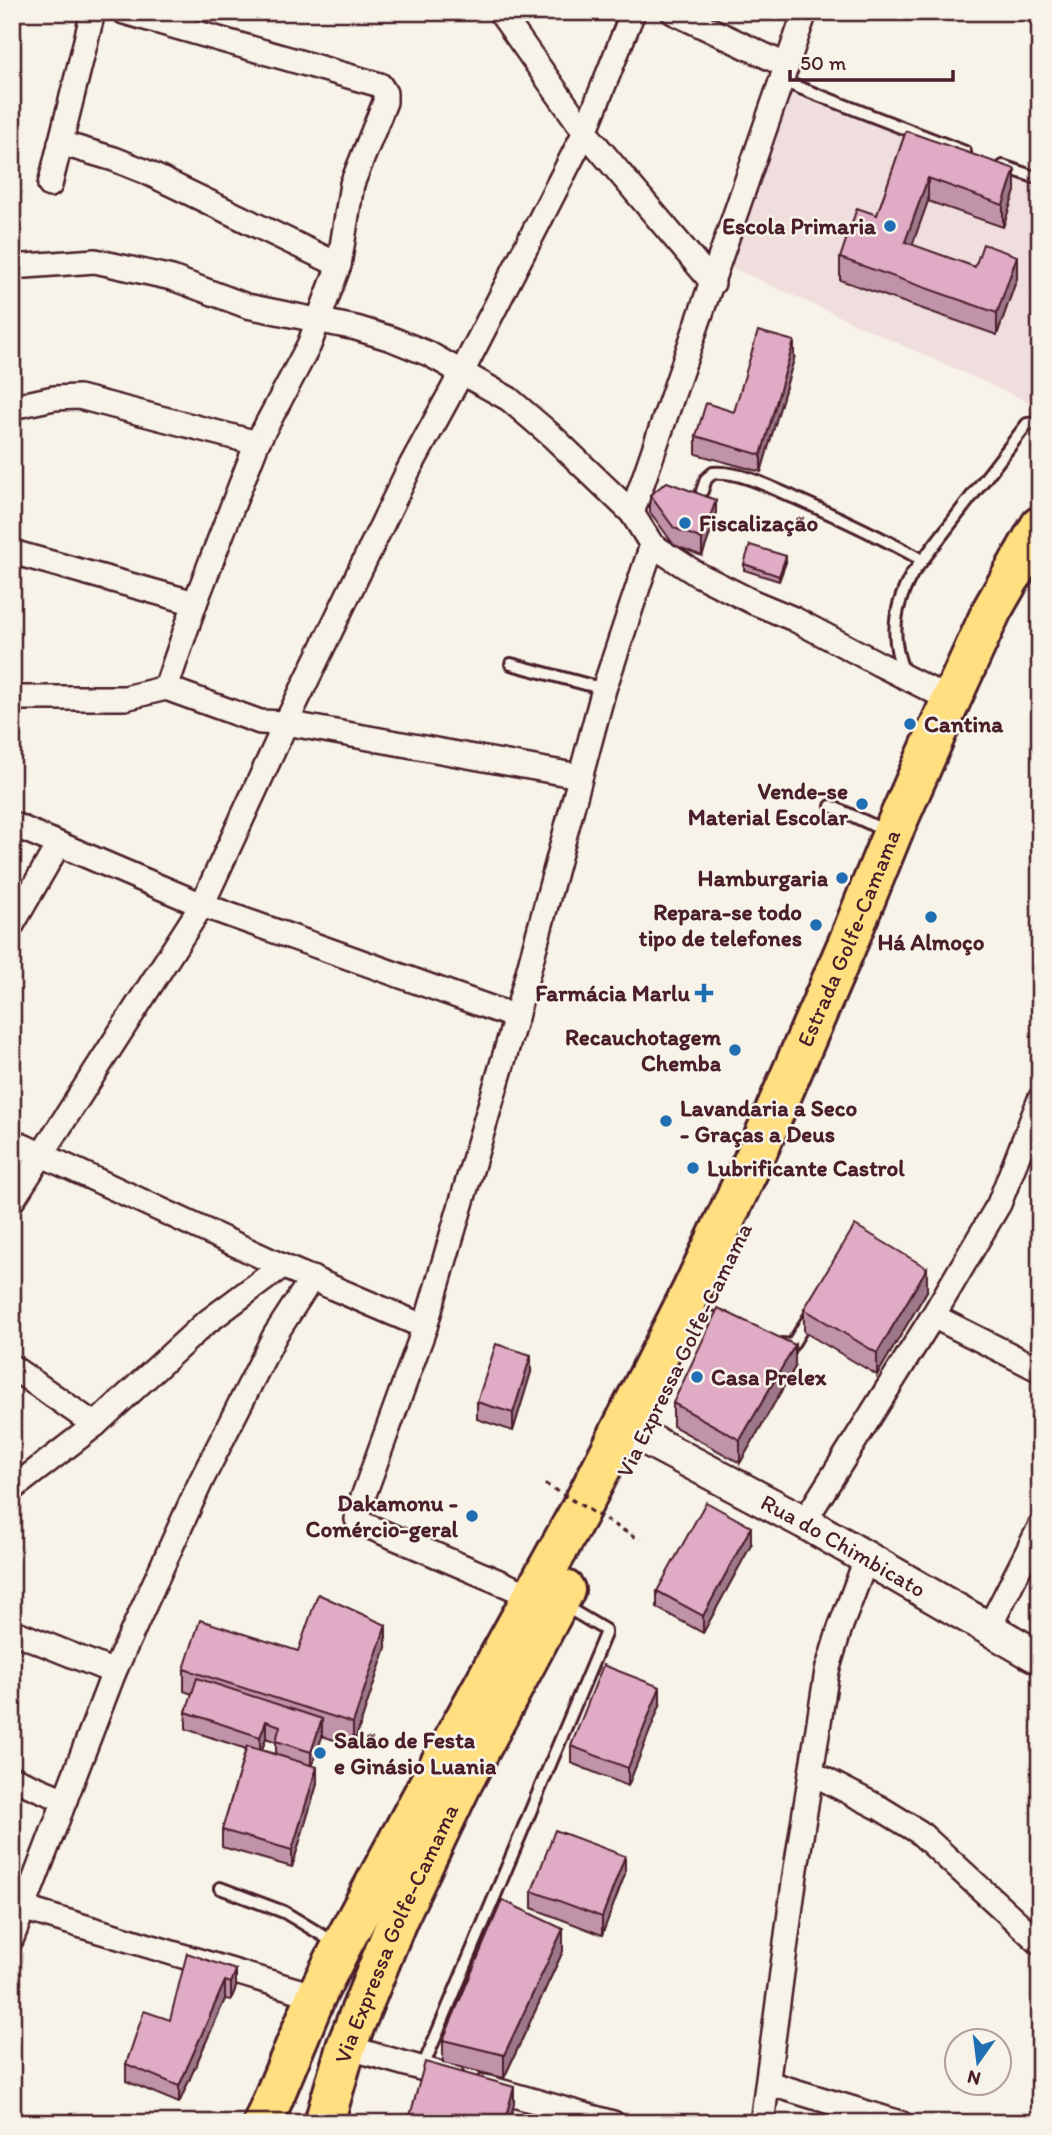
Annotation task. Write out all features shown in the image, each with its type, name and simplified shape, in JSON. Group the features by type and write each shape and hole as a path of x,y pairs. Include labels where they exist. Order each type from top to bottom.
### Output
{"highway":[{"name":"Estrada Golfe-Camama","path":"660,1353 759,1148 892,834 992,610 1040,526"},
{"name":"Via Expressa Golfe-Camama","path":"263,2123 316,1996 341,1947 545,1599 643,1437 720,1320 799,1115 972,704 1040,574"},
{"name":"Via Expressa Golfe-Camama","path":"324,2123 346,2047 398,1918 545,1599 580,1510 660,1353"}],"street":[{"path":"50,185 93,12"},
{"path":"124,12 380,85 385,93 385,102 352,184 339,265 309,345 257,443 195,603 166,688"},
{"path":"500,12 585,132 713,283"},
{"path":"12,1201 202,905 286,723 408,471 585,132 633,12"},
{"path":"673,12 784,73"},
{"path":"632,513 805,12"},
{"path":"60,143 144,171 339,265"},
{"path":"12,268 20,265 95,261 172,278 247,306 356,328 429,354 509,399 632,513 652,545 697,574 794,619 951,700"},
{"path":"12,407 54,398 79,397 257,443"},
{"path":"545,1599 363,1524 357,1519 425,1326 516,1017 579,776 652,545"},
{"path":"12,552 195,603"},
{"path":"12,698 125,698 166,688 260,722 286,723 579,776"},
{"path":"12,824 202,905 516,1017"},
{"path":"12,925 58,845"},
{"path":"804,1522 933,1316 999,1204 1040,1099"},
{"path":"12,1141 282,1266 425,1326"},
{"path":"12,1489 94,1425 203,1325 282,1266"},
{"path":"12,1938 18,1906 65,1800 114,1672 201,1481 263,1357 312,1278"},
{"path":"933,1316 1040,1370"},
{"path":"12,1367 94,1425"},
{"name":"Rua do Chimbicato","path":"643,1437 867,1557 1040,1658"},
{"path":"989,1628 1040,1527"},
{"path":"762,2123 795,1875 827,1671 867,1557"},
{"path":"12,1632 114,1672"},
{"path":"812,1773 880,1808 919,1832 1040,1943"},
{"path":"12,1779 65,1800"},
{"path":"18,1906 316,1996"},
{"path":"346,2047 613,2123"},
{"path":"768,2083 900,2123"}],"lane":[{"path":"784,73 976,156"},
{"path":"989,161 1040,179"},
{"path":"907,679 895,646 896,611 902,591 922,560 1027,424 1040,423"},
{"path":"702,491 706,479 712,473 722,472 759,482 862,528 922,560"},
{"path":"511,664 604,690"},
{"path":"831,806 892,834"},
{"path":"770,1340 781,1345 792,1345 820,1299"},
{"path":"422,2069 605,1634 606,1630 545,1599"},
{"path":"220,1888 284,1912 341,1947"}],"path":[{"path":"545,1484 640,1540"}],"shaded area":[{"name":"Escola Primaria","path":"787,93 1040,187 1040,379 1028,402 726,265"}],"building":[{"path":"906,131 1015,169 1003,205 928,178 905,242 975,267 983,244 1017,256 997,313 840,258 857,208 877,215"},
{"path":"758,331 794,341 761,455 696,436 706,403 734,412"},
{"path":"667,482 716,500 702,539 674,528 650,495"},
{"path":"750,545 786,556 779,576 744,564"},
{"path":"855,1225 927,1268 877,1353 804,1309"},
{"path":"718,1308 795,1345 740,1440 673,1403"},
{"path":"496,1344 531,1355 513,1413 477,1402"},
{"path":"706,1502 751,1527 703,1616 657,1591"},
{"path":"318,1594 386,1625 353,1723 184,1669 200,1620 298,1651"},
{"path":"603,1665 660,1687 628,1768 571,1746"},
{"path":"197,1678 322,1719 311,1752 276,1741 280,1726 266,1721 260,1737 186,1712"},
{"path":"247,1746 317,1767 292,1850 222,1830"},
{"path":"555,1830 625,1856 602,1917 532,1891"},
{"path":"502,1900 563,1929 504,2055 443,2040"},
{"path":"187,1953 236,1970 231,1983 225,1981 179,2086 126,2064 144,2011 170,2020"},
{"path":"425,2062 514,2087 504,2123 408,2123"}],"place":[{"name":"Escola Primaria","path":"890,226"},
{"name":"Fiscalização","path":"685,523"},
{"name":"Cantina","path":"910,724"},
{"name":"Vende-se Material Escolar","path":"862,804"},
{"name":"Hamburgaria","path":"842,878"},
{"name":"Há Almoço","path":"931,917"},
{"name":"Repara-se todo tipo de telefones","path":"816,925"},
{"name":"Farmácia Marlu","path":"704,993"},
{"name":"Recauchotagem Chemba","path":"735,1050"},
{"name":"Lavandaria a Seco - Graças a Deus","path":"666,1121"},
{"name":"Lubrificante Castrol","path":"693,1168"},
{"name":"Casa Prelex","path":"697,1377"},
{"name":"Dakamonu - Comércio-geral","path":"472,1516"},
{"name":"Salão de Festa e Ginásio Luania","path":"320,1753"}]}
